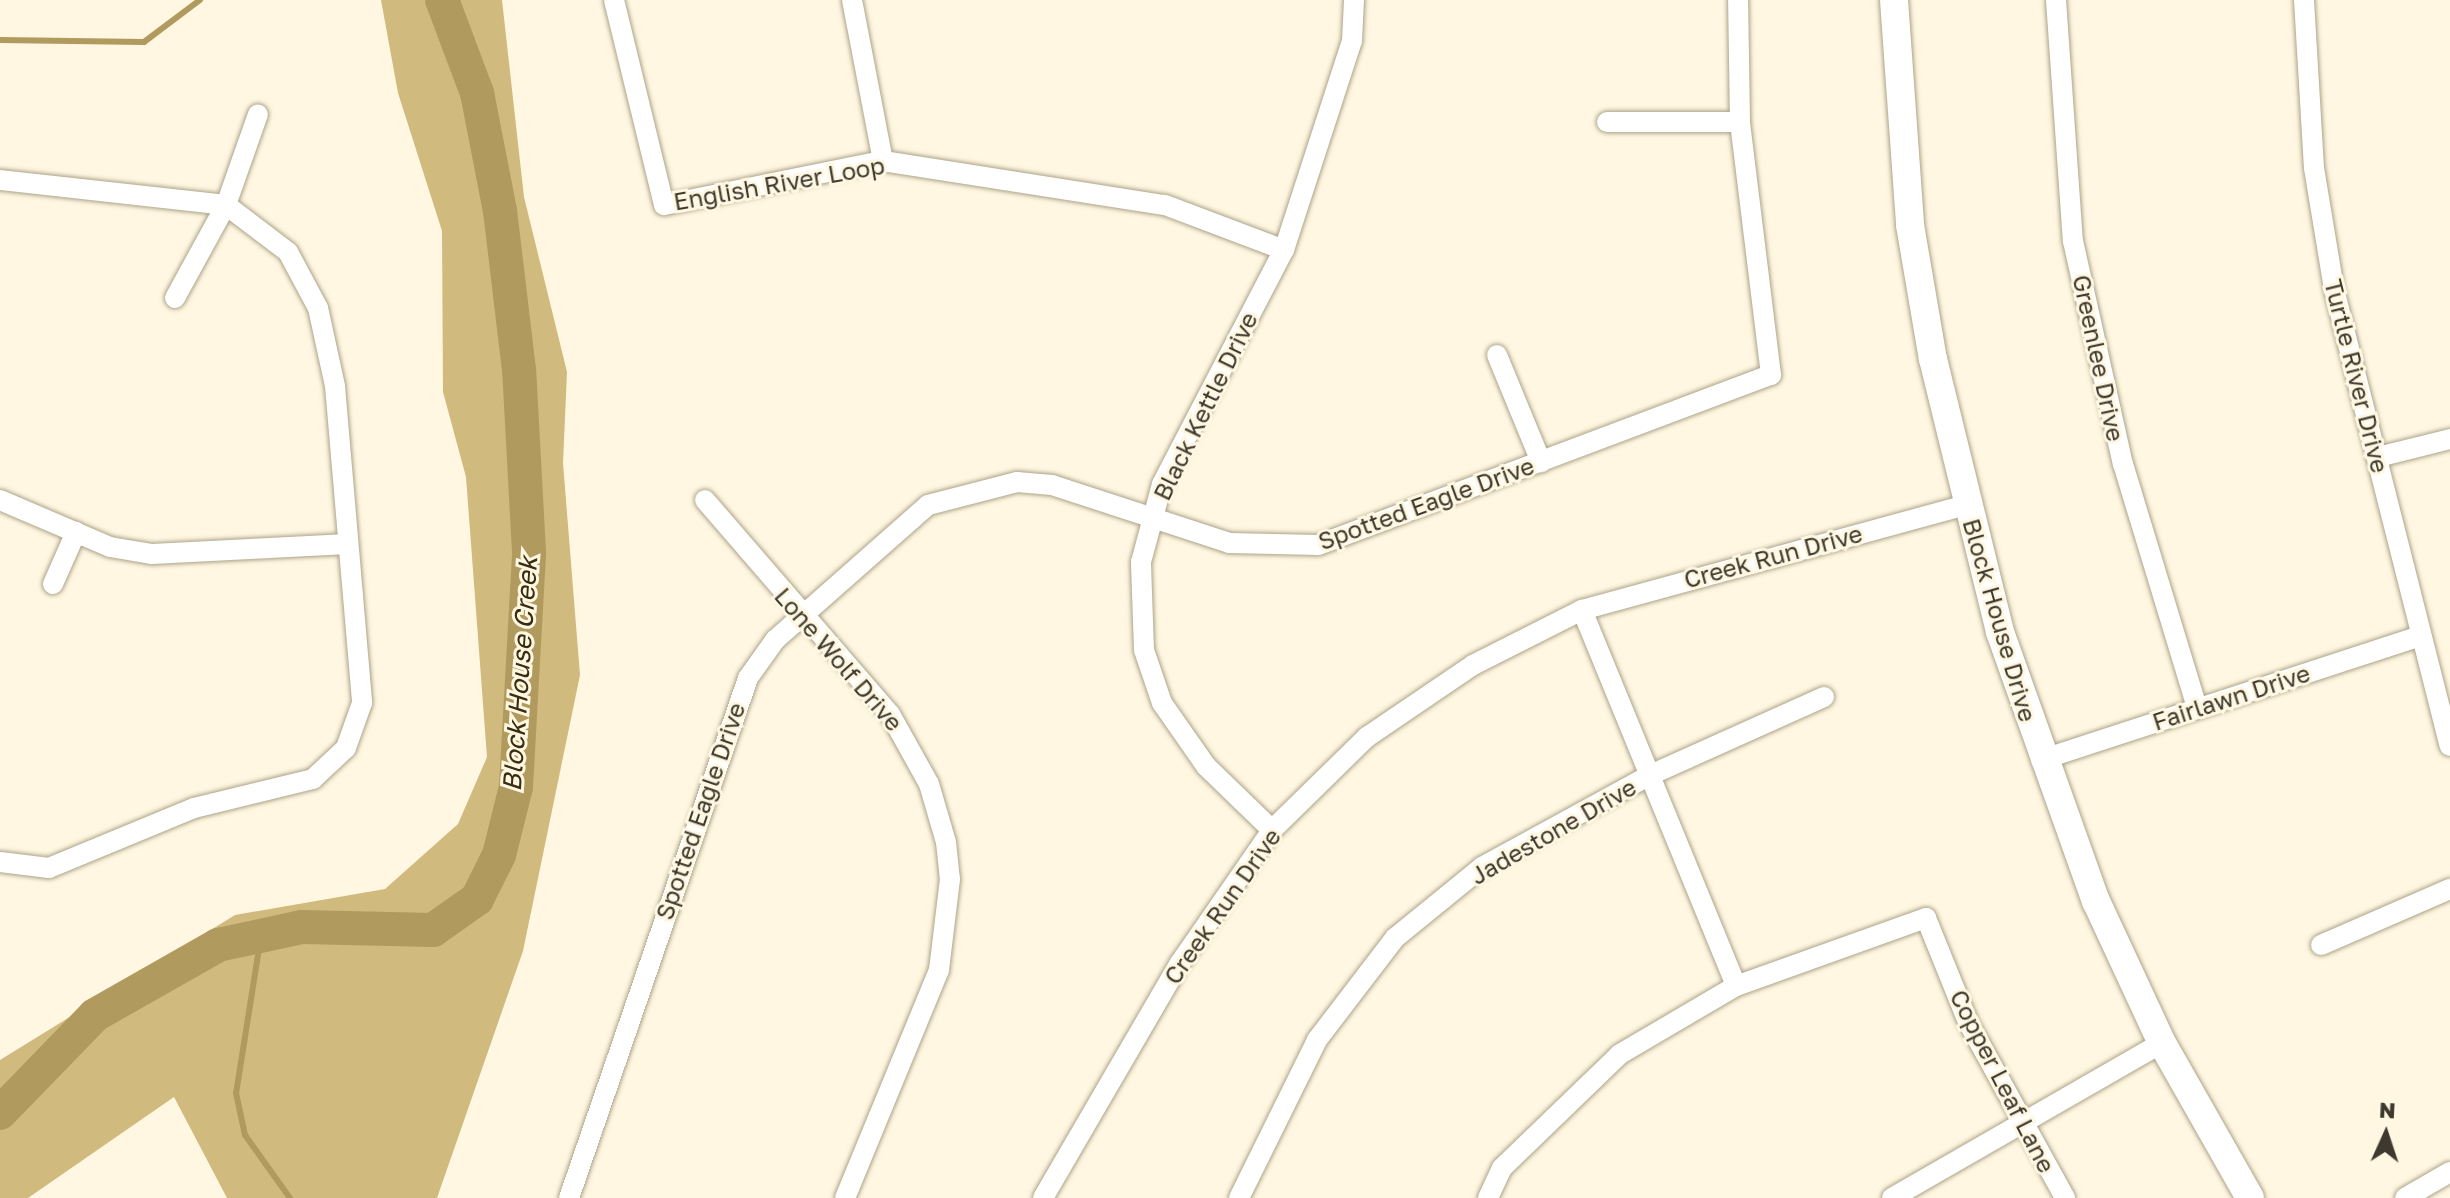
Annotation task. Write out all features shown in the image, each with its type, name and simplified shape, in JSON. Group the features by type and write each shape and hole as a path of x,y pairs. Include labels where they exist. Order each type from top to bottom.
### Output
{"street":[{"name":"English River Loop","path":"614,0 664,205 883,161 1165,205 1284,250"},
{"path":"852,0 883,161"},
{"name":"Black Kettle Drive","path":"1272,830 1181,735 1152,678 1138,595 1151,519 1162,484 1284,250 1352,41 1354,0"},
{"name":"Spotted Eagle Drive","path":"569,1198 733,709 763,657 910,518 984,484 1052,485 1151,519 1244,546 1318,545 1771,375 1740,122 1738,0"},
{"name":"Block House Drive","path":"1894,0 1910,225 1966,505 2041,760 2162,1043 2250,1198"},
{"name":"Greenlee Drive","path":"2056,0 2073,241 2123,464 2197,707"},
{"name":"Turtle River Drive","path":"2304,0 2316,183 2334,289 2450,746"},
{"path":"175,298 226,205 258,114"},
{"path":"1607,122 1740,122"},
{"path":"0,180 226,205 288,252 318,308 335,386 362,703 357,730 331,766 313,779 194,808 49,868 0,862"},
{"path":"1497,355 1541,462"},
{"path":"2378,457 2450,439"},
{"path":"0,500 76,532 152,554 348,544"},
{"name":"Lone Wolf Drive","path":"705,500 913,748 938,812 950,879 939,970 845,1198"},
{"name":"Creek Run Drive","path":"1043,1198 1172,976 1272,830 1367,737 1473,665 1582,610 1966,505"},
{"path":"53,584 76,532"},
{"path":"1488,1198 1502,1168 1620,1054 1736,986 1582,610"},
{"name":"Fairlawn Drive","path":"2041,760 2421,636"},
{"name":"Jadestone Drive","path":"1239,1198 1317,1040 1395,938 1482,867 1648,776 1824,697"},
{"path":"2321,945 2450,889"},
{"name":"Copper Leaf Lane","path":"1736,986 1926,918 1968,1022 2065,1198"},
{"path":"1892,1198 2162,1043"},
{"path":"2405,1198 2442,1184"}],"shaded area":[{"path":"381,0 502,0 524,197 567,372 563,463 580,675 523,951 437,1198 227,1198 174,1097 28,1198 0,1198 0,1060 235,915 385,889 458,824 487,757 466,477 443,392 442,231 398,93"}],"waterway":[{"path":"0,40 144,42 200,0"},
{"name":"Block House Creek","path":"0,1113 95,1015 218,945 302,927 433,930 477,899 499,855 516,787 529,552 519,370 500,211 477,93 442,0"},
{"path":"261,936 236,1093 245,1135 290,1198"}]}
